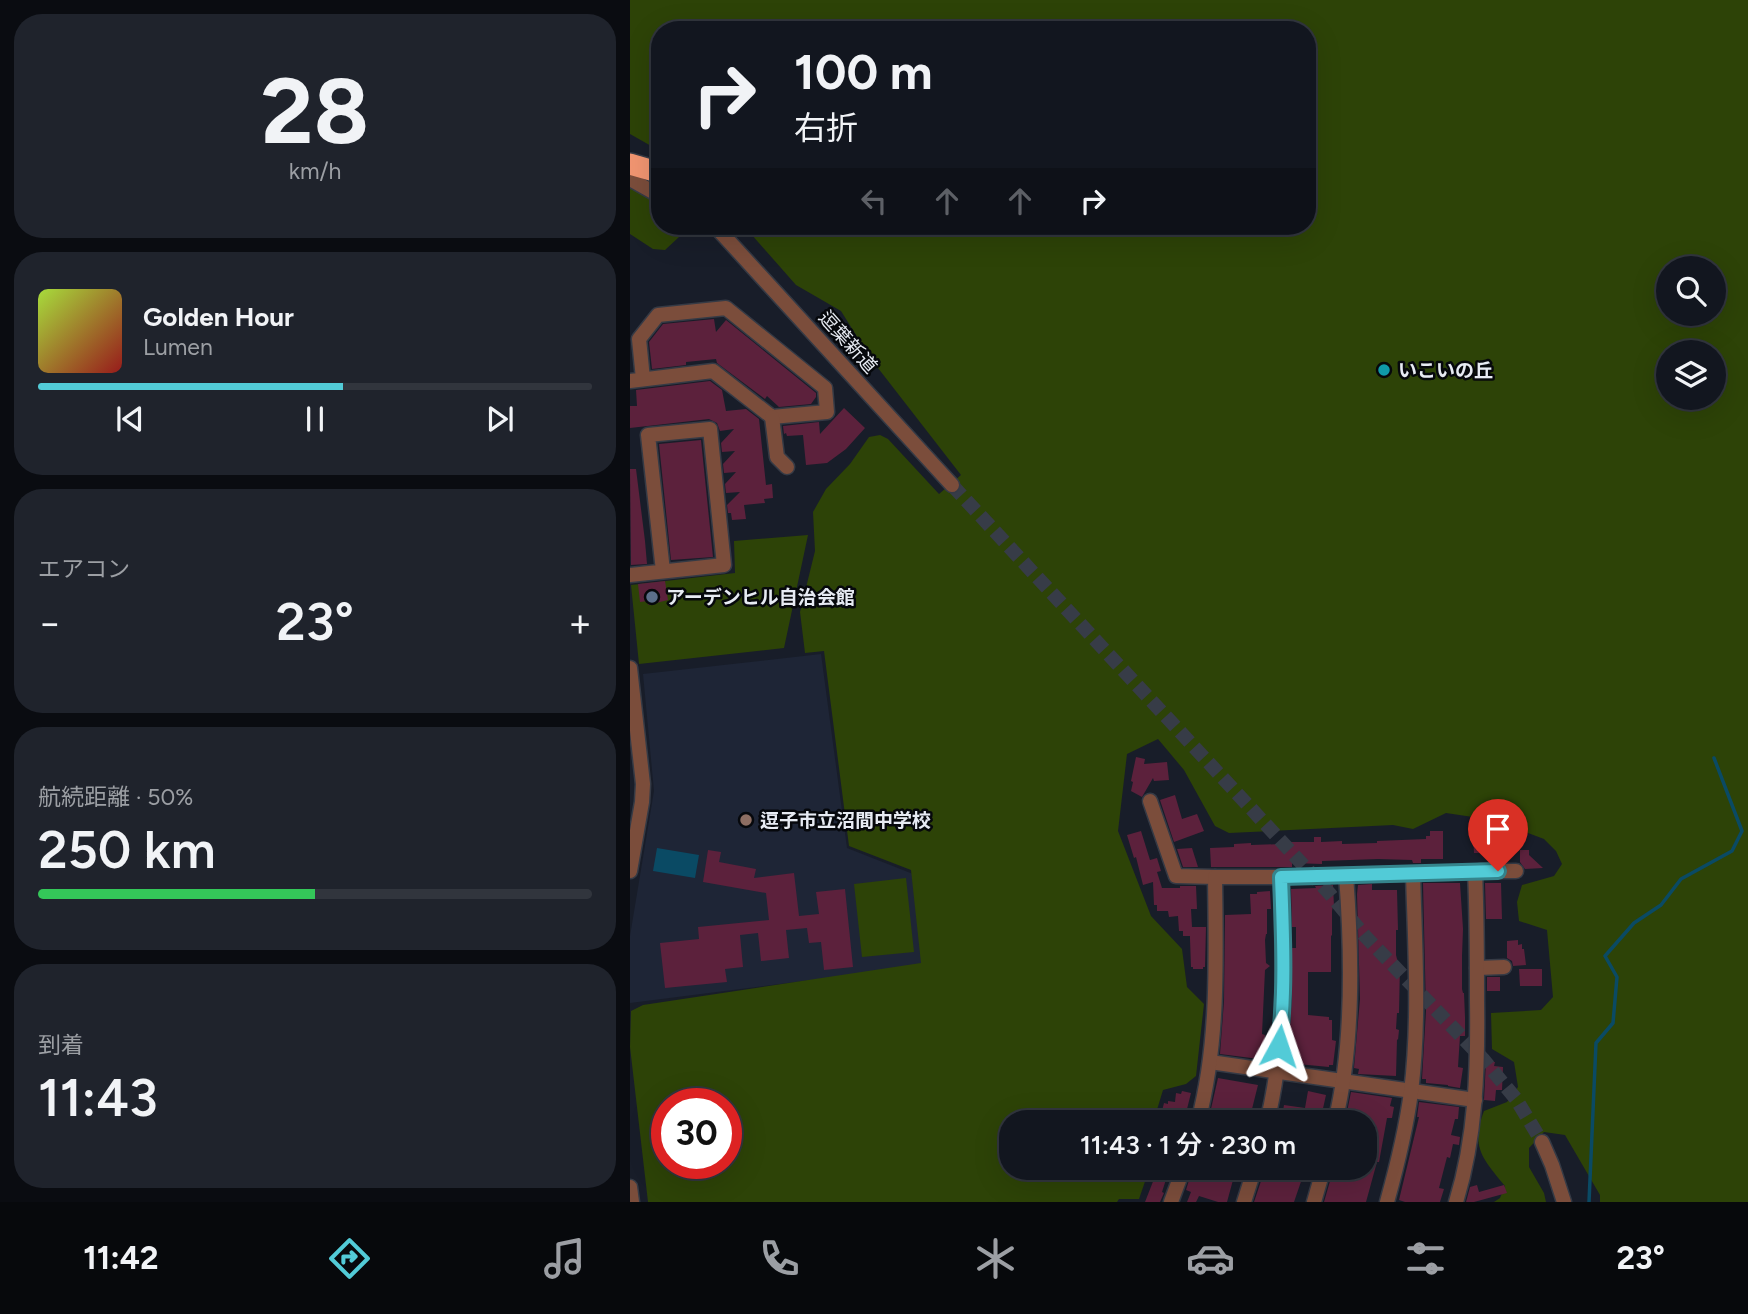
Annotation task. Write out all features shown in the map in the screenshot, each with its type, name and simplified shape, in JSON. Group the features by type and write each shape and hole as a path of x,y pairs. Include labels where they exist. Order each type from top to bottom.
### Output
{"highway":[{"path":"630,160 651,170"}],"street":[{"path":"630,179 651,191"},
{"name":"逗葉新道","path":"723,235 952,485"},
{"path":"726,308 825,387 827,412 772,417 713,371 636,380 639,339 658,315 726,308"},
{"path":"772,417 777,457 787,467"},
{"path":"630,575 724,565 710,429 648,435 663,571"},
{"path":"630,668 643,784 630,869"},
{"path":"1150,801 1176,876 1281,877 1516,871"},
{"path":"1456,1202 1471,1135 1477,1069 1475,872"},
{"path":"1387,1202 1406,1128 1411,1091 1416,1023 1413,874"},
{"path":"1337,1110 1343,1081 1348,1017 1349,920 1346,875"},
{"path":"1200,1110 1210,1062 1216,982 1215,877"},
{"path":"1269,1110 1282,1021 1281,877"},
{"path":"1477,968 1504,967"},
{"path":"1210,1062 1475,1100"},
{"path":"1542,1142 1564,1202"},
{"path":"1171,1202 1179,1180"},
{"path":"1244,1202 1251,1180"},
{"path":"1314,1202 1320,1180"},
{"path":"630,1187 632,1202"}],"shaded area":[{"name":"逗子市立沼間中学校","path":"821,654 847,848 913,874 922,966 630,1003 630,936 654,791 643,674"}],"green space":[{"path":"630,0 1748,0 1748,1202 1600,1202 1600,1195 1565,1135 1544,1132 1529,1148 1529,1167 1544,1193 1546,1202 1494,1202 1500,1198 1505,1186 1481,1152 1478,1134 1480,1123 1484,1111 1507,1102 1518,1087 1514,1062 1492,1049 1491,1013 1541,1010 1553,997 1547,930 1519,921 1517,902 1522,885 1554,876 1562,864 1556,851 1544,839 1493,820 1446,813 1413,829 1393,825 1229,833 1215,826 1184,770 1158,739 1127,754 1118,831 1151,916 1182,949 1187,987 1204,1004 1196,1076 1186,1084 1163,1090 1157,1110 999,1110 999,1180 1146,1180 1139,1199 1119,1199 1117,1202 648,1202 630,1047 631,1011 643,1005 921,963 911,870 849,846 824,651 805,653 800,612 815,551 813,512 826,489 850,464 869,437 880,435 888,439 939,494 961,475 871,359 841,311 796,285 752,235 1316,235 1316,21 651,21 651,146 630,134"},
{"path":"630,188 651,198 651,235 679,237 665,250 653,249 630,234"},
{"path":"808,535 784,648 639,664 631,585 735,573 734,541"},
{"path":"906,878 914,952 862,957 854,884"}],"water":[{"path":"657,848 699,855 695,878 653,871"}],"building":[{"path":"714,319 716,332 726,320 816,393 811,404 779,407 717,363 716,359 652,369 649,342 663,324"},
{"path":"710,381 722,390 726,411 746,409 759,419 766,485 772,484 773,498 764,499 765,503 744,505 746,519 732,520 731,513 728,513 727,505 740,492 726,493 725,484 736,472 724,473 723,464 735,451 722,452 721,443 734,429 720,431 717,423 709,419 630,428 630,406 637,406 636,390"},
{"path":"844,408 865,428 846,449 827,463 806,465 803,435 787,436 783,426 819,422 820,434"},
{"path":"701,440 713,557 671,560 659,444"},
{"path":"630,469 636,469 647,564 631,565"},
{"path":"665,581 668,600 648,605 648,601 640,602 638,584"},
{"path":"1136,757 1145,759 1144,764 1167,762 1169,780 1154,781 1153,778 1142,797 1131,791"},
{"path":"1175,795 1182,819 1197,814 1204,831 1174,842 1160,800"},
{"path":"1141,831 1150,860 1157,858 1161,871 1157,872 1162,888 1196,886 1197,909 1191,909 1192,927 1206,927 1203,969 1191,967 1190,936 1183,936 1183,931 1179,931 1178,916 1169,917 1168,911 1157,911 1157,905 1154,905 1153,882 1143,885 1127,835"},
{"path":"1430,831 1443,831 1443,859 1421,859 1421,863 1413,863 1412,860 1378,859 1322,861 1322,864 1292,863 1292,867 1211,867 1210,848 1234,847 1234,844 1314,842 1314,837 1321,837 1321,842 1342,841 1342,844 1377,843 1426,839 1426,836 1430,836"},
{"path":"1473,834 1499,834 1499,842 1513,842 1513,855 1501,859 1497,853 1474,853"},
{"path":"1192,848 1198,867 1183,867 1177,849"},
{"path":"708,850 721,852 719,862 756,869 754,878 794,873 799,916 819,914 816,892 845,889 853,967 824,970 821,942 809,943 807,928 786,930 789,958 761,961 758,933 740,935 743,967 725,969 727,982 665,988 660,943 699,939 698,927 769,920 766,893 703,882"},
{"path":"1520,850 1529,850 1529,855 1543,868 1525,869 1520,862"},
{"path":"1423,883 1460,883 1465,1036 1460,1036 1458,1067 1463,1068 1460,1088 1426,1083 1426,1079 1422,1079 1426,1011"},
{"path":"1485,883 1501,883 1502,919 1486,919"},
{"path":"1372,884 1372,890 1397,890 1396,955 1400,963 1396,1076 1358,1074 1359,1069 1354,1068 1360,999 1357,894 1358,885"},
{"path":"1333,885 1331,972 1308,972 1308,1015 1329,1017 1329,1020 1332,1020 1332,1040 1336,1041 1333,1065 1329,1067 1287,1063 1292,1000 1292,948 1296,948 1296,927 1292,927 1291,889"},
{"path":"1270,891 1271,909 1267,909 1265,940 1266,963 1270,966 1265,970 1263,1055 1260,1055 1259,1059 1220,1054 1225,915 1251,914 1250,894"},
{"path":"1518,940 1518,945 1522,944 1524,949 1526,965 1513,966 1512,961 1507,958 1507,941"},
{"path":"1519,969 1542,969 1542,986 1520,986"},
{"path":"1487,977 1500,977 1500,991 1487,991"},
{"path":"1486,1061 1503,1067 1502,1090 1496,1090 1495,1101 1484,1100"},
{"path":"1218,1078 1258,1085 1252,1110 1211,1110"},
{"path":"1182,1091 1191,1093 1187,1110 1162,1110 1164,1103 1175,1102 1176,1093 1181,1094"},
{"path":"1308,1091 1326,1095 1323,1110 1283,1110 1284,1105 1305,1108"},
{"path":"1351,1092 1392,1098 1392,1118 1387,1118 1379,1162 1377,1110 1347,1110"},
{"path":"1419,1102 1459,1107 1458,1119 1455,1119 1451,1135 1460,1137 1459,1145 1453,1144 1450,1158 1447,1157 1439,1188 1444,1189 1440,1202 1399,1200 1419,1117"},
{"path":"1154,1180 1166,1180 1160,1202 1145,1202"},
{"path":"1189,1180 1233,1180 1227,1202 1199,1196 1196,1202 1187,1202 1191,1192 1186,1190"},
{"path":"1261,1180 1302,1180 1294,1202 1254,1202"},
{"path":"1330,1180 1372,1180 1366,1202 1324,1202"},
{"path":"1477,1185 1479,1192 1504,1185 1507,1193 1466,1202 1470,1187"}],"waterway":[{"path":"1589,1202 1596,1043 1613,1023 1617,977 1605,956 1634,923 1661,905 1681,879 1732,851 1742,831 1714,758"}],"tunnel":[{"path":"952,485 1330,894 1365,936 1483,1059 1516,1099 1542,1142"}],"place":[{"name":"いこいの丘","path":"1384,370"},
{"name":"アーデンヒル自治会館","path":"652,597"},
{"name":"逗子市立沼間中学校","path":"746,820"}],"route":[{"path":"1279,1046 1283,977 1281,877 1498,871"}]}
